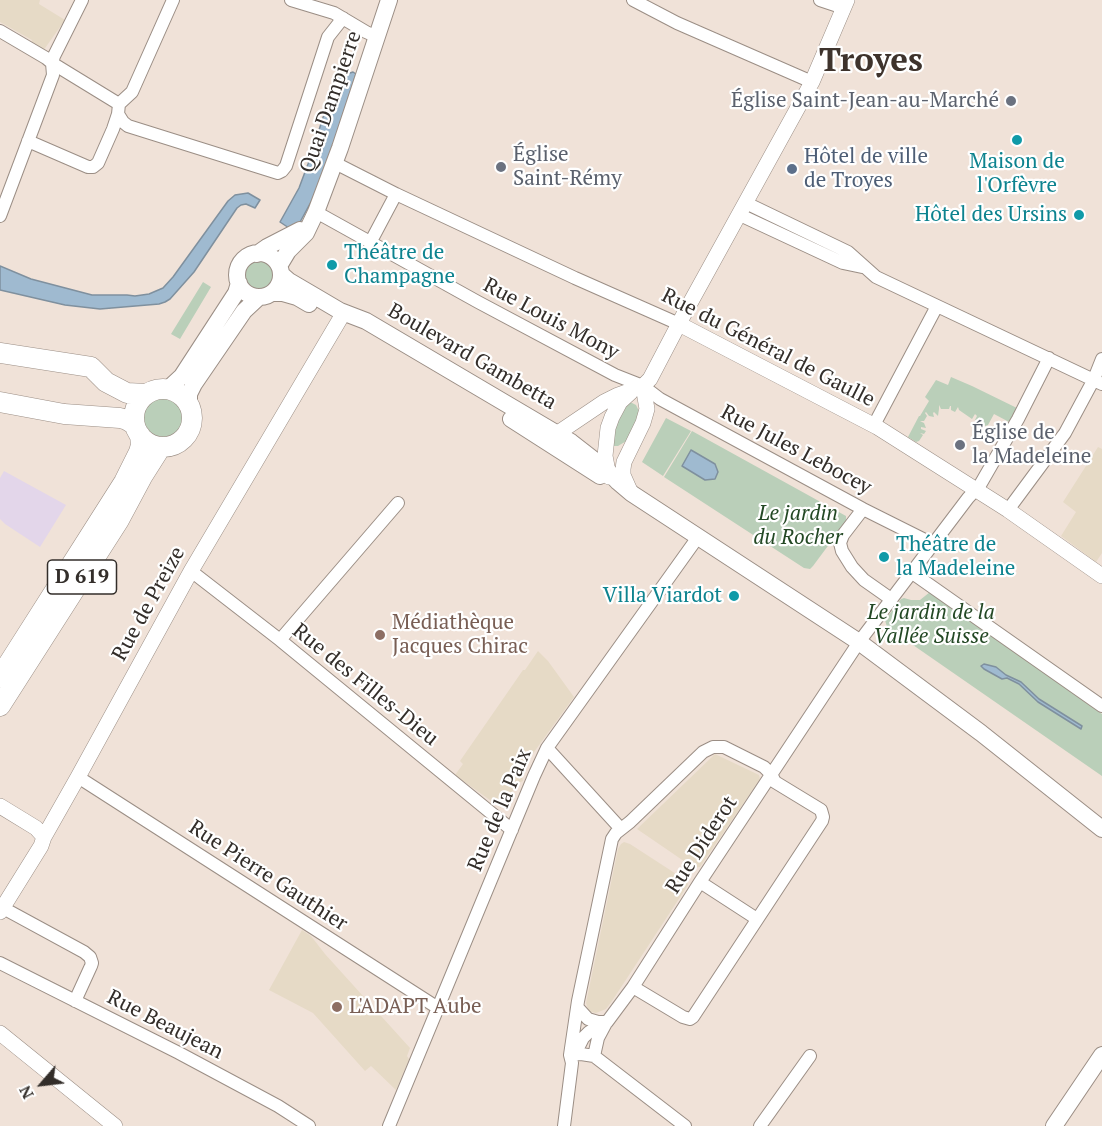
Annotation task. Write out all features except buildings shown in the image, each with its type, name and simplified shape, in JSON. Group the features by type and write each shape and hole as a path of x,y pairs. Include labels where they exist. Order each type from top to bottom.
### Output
{"main road":[{"name":"Quai Dampierre","path":"280,270 288,251 306,233 314,214 334,163 389,0"},
{"path":"266,295 248,294 241,288 238,273 240,264 247,257 301,230 314,214"},
{"path":"189,404 189,394 194,384 244,311 279,284 280,270 276,262 268,255 257,254"},
{"name":"Boulevard Gambetta","path":"280,270 289,281 340,311 366,321 558,433 603,466 631,493 859,642 981,733 1102,829"},
{"path":"168,389 182,376 236,293 239,283"},
{"name":"Boulevard Gambetta","path":"266,295 283,293 297,297 397,350 563,452 603,466"},
{"path":"0,353 91,368 106,382 127,393 146,394 161,389 177,392 189,404 192,421 185,437 170,446 161,447 146,441 127,420 120,418 64,414 0,402"},
{"path":"138,430 136,408 146,394"},
{"name":"D 619","path":"0,677 124,482 141,445 138,430"},
{"name":"D 619","path":"0,706 112,530 161,447"},
{"path":"1054,1126 1102,1055"}],"street":[{"path":"0,216 53,75 54,56 82,0"},
{"path":"28,141 88,167 93,167 98,163 113,129 118,109 132,92 173,0"},
{"path":"291,0 334,13 377,37"},
{"path":"633,0 685,26 812,82"},
{"path":"603,466 608,428 620,402 650,379 812,82 846,4 820,0"},
{"path":"0,31 46,58 118,109 123,122 128,126 278,173 286,166 328,37 343,18"},
{"name":"Rue du Général de Gaulle","path":"334,163 575,278 679,324 874,425 1008,510 1102,576"},
{"path":"370,243 396,194"},
{"path":"743,209 843,263 863,267 876,277 1098,381"},
{"name":"Rue Louis Mony","path":"314,214 615,375 637,389"},
{"path":"874,425 937,306"},
{"name":"Rue de Preize","path":"1,910 41,846 191,571 340,319"},
{"name":"Rue Diderot","path":"572,1057 583,1038 607,1022 633,987 859,642 980,485 1018,419 1049,358"},
{"path":"1008,510 1065,433 1098,381 1102,359"},
{"path":"558,433 603,402 637,389"},
{"path":"631,493 623,475 624,462 643,423 647,409 637,389"},
{"name":"Rue Jules Lebocey","path":"637,389 660,399 863,509 933,544"},
{"path":"603,466 615,454 632,444"},
{"path":"563,452 603,466"},
{"path":"280,640 398,503"},
{"path":"863,509 843,535 840,543 842,551 858,574 891,599"},
{"name":"Rue de la Paix","path":"389,1126 547,748 698,537"},
{"name":"Rue des Filles-Dieu","path":"191,571 280,640 512,830"},
{"path":"911,572 1102,706"},
{"path":"564,1126 578,1008 612,839 616,833 703,752 713,747 724,747 764,767 775,782 821,810 822,821 693,1017 690,1019 683,1017 633,987"},
{"path":"547,748 621,829"},
{"name":"Rue Pierre Gauthier","path":"78,777 438,1008"},
{"path":"0,806 36,828 44,837"},
{"path":"700,882 757,919"},
{"path":"1,910 90,957 91,966 75,1001"},
{"name":"Rue Beaujean","path":"0,963 179,1053 278,1106 309,1126"},
{"path":"578,1008 588,1019 607,1022 598,1038 594,1056"},
{"path":"0,1033 116,1126"},
{"path":"572,1057 594,1056 685,1126"},
{"path":"760,1126 810,1056"}],"shaded area":[{"path":"0,0 40,0 39,4 65,20 43,51 31,44 32,40 0,22"},
{"path":"1098,447 1102,449 1102,553 1096,562 1061,536 1076,512 1063,502"},
{"path":"4,471 66,505 40,547 0,519 0,478"},
{"path":"538,651 574,697 521,770 523,781 518,783 501,808 455,775 463,764 460,761"},
{"path":"715,754 759,775 760,779 700,867 694,868 637,829"},
{"path":"624,842 687,881 688,885 612,1001 606,1009 596,1013 588,1009 586,1003 618,849"},
{"name":"L'ADAPT Aube","path":"302,930 311,936 410,1048 407,1056 409,1059 396,1090 371,1066 365,1071 313,1013 269,990"}],"green space":[{"path":"259,261 270,265 274,276 270,287 259,291 248,287 244,276 248,265"},
{"path":"203,282 211,287 180,339 171,334"},
{"path":"951,377 1019,409 1011,423 994,414 985,426 975,420 977,416 975,414 972,419 958,407 955,412 951,410 951,406 949,409 941,409 939,405 938,416 934,412 934,417 929,416 926,412 927,416 924,421 920,421 926,428 921,427 921,429 926,431 924,434 920,433 923,435 919,441 916,442 908,437 929,401 925,397 936,380 948,385"},
{"path":"164,396 173,397 180,402 185,409 185,427 180,434 173,439 164,440 155,439 148,434 143,427 142,418 143,409 148,402 155,397"},
{"path":"629,403 636,405 639,417 628,440 614,446 612,444 615,419"},
{"path":"666,418 691,431 663,476 642,462"},
{"name":"Le jardin du Rocher","path":"692,431 846,516 845,523 810,569 804,568 664,477"},
{"name":"Le jardin de la Vallée Suisse","path":"930,592 1102,714 1102,776 887,627 885,620 901,599 920,600"}],"water":[{"path":"339,68 347,74 353,72 356,74 325,170 312,200 299,224 289,228 280,222 299,188"},
{"path":"248,193 260,200 255,208 246,204 237,208 194,272 165,302 100,309 65,305 0,290 0,266 31,279 92,295 149,294 163,288 173,277 228,201 235,195"},
{"path":"691,450 715,464 718,472 715,479 705,480 682,466"},
{"path":"984,664 996,667 1021,682 1039,699 1082,726 1081,729 1038,702 1019,684 1007,678 1002,679 984,669 981,666"}],"place":[{"name":"Église Saint-Jean-au-Marché","path":"1011,101"},
{"name":"Maison de l'Orfèvre","path":"1017,140"},
{"name":"Église Saint-Rémy","path":"501,167"},
{"name":"Hôtel de ville de Troyes","path":"792,169"},
{"name":"Hôtel des Ursins","path":"1079,215"},
{"name":"Théâtre de Champagne","path":"332,265"},
{"name":"Église de la Madeleine","path":"960,445"},
{"name":"Théâtre de la Madeleine","path":"884,557"},
{"name":"Villa Viardot","path":"734,596"},
{"name":"Médiathèque Jacques Chirac","path":"380,635"},
{"name":"L'ADAPT Aube","path":"337,1007"}],"district":[{"name":"Troyes","path":"871,62"}]}
